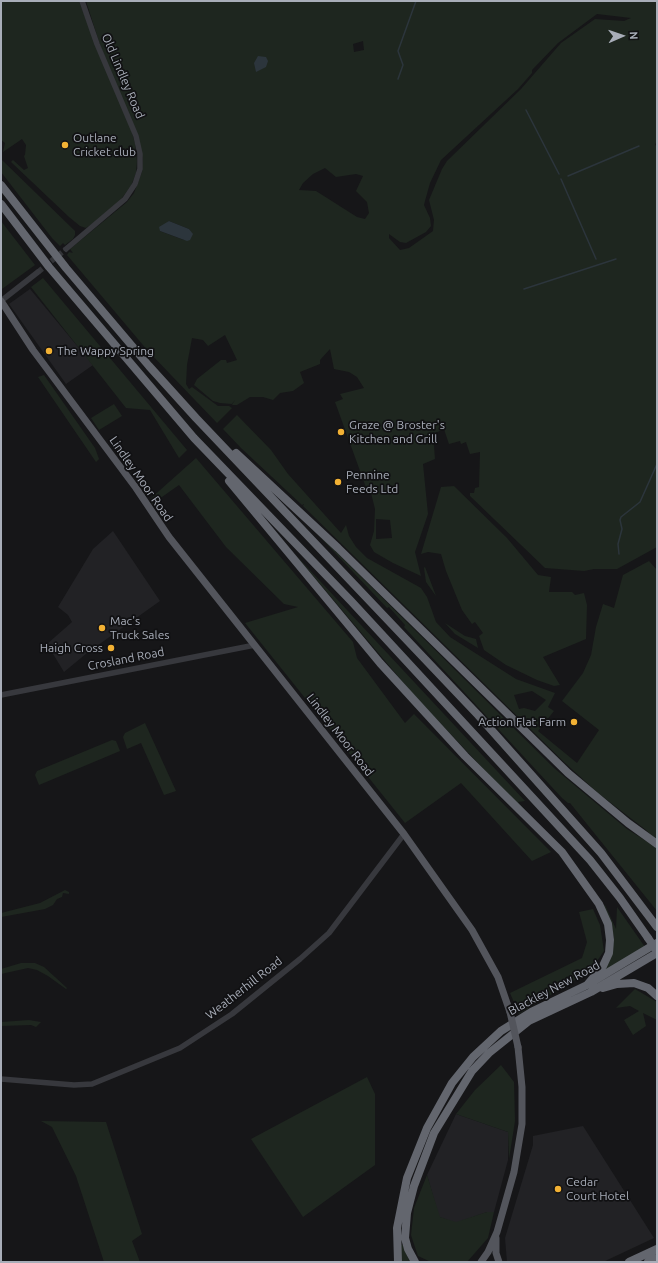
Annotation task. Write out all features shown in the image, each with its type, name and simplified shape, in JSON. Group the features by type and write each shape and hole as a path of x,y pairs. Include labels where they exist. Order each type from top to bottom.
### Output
{"highway":[{"path":"1,185 66,268 149,366 196,418 478,715 601,854 657,927"},
{"path":"1,204 50,267 194,438 380,664 465,756 566,857 599,904 608,924 610,940 609,953 589,989"},
{"path":"196,418 261,475 338,548 568,773 616,814 657,844"},
{"path":"194,438 351,601 590,860 620,898 657,952"},
{"name":"Blackley New Road","path":"398,1262 397,1228 407,1178 427,1128 452,1082 473,1057 501,1031 533,1011 589,989 657,943"},
{"name":"Blackley New Road","path":"415,1262 408,1250 405,1238 410,1200 419,1169 434,1133 457,1093 472,1071 490,1053 529,1021 657,952"},
{"path":"589,989 629,983 648,988 657,996"},
{"path":"629,1262 657,1249"},
{"path":"648,1262 657,1259"},
{"path":"654,1262 657,1259"}],"main road":[{"name":"Lindley Moor Road","path":"1,301 33,350 131,482 169,537 404,834 472,930 498,977 510,1012 518,1047 522,1086 522,1124 514,1172 496,1232 488,1252 481,1262"},
{"name":"Lindley Moor Road","path":"496,1232 496,1247 499,1262"}],"street":[{"name":"Old Lindley Road","path":"66,249 125,199 135,184 140,169 140,154 136,136 97,44 82,1"},
{"path":"1,301 38,272"},
{"name":"Crosland Road","path":"1,695 255,645"},
{"name":"Weatherhill Road","path":"1,1079 92,1084 180,1048 232,1014 300,959 329,933 404,834"}],"shaded area":[{"path":"1,1 79,1 100,56 130,126 135,143 137,161 136,173 131,186 119,202 97,221 86,228 80,226 69,217 11,162 13,160 24,170 28,168 24,156 26,145 22,139 3,152 5,143 1,140"},
{"path":"86,1 657,1 657,140 655,145 657,146 657,547 617,569 594,569 584,571 545,568 470,496 470,493 474,493 475,488 479,487 480,452 470,454 466,442 461,444 460,441 449,444 444,429 433,434 435,459 423,464 428,514 415,552 421,576 374,552 370,545 374,531 375,509 371,493 368,493 335,402 343,399 340,394 364,388 357,377 349,372 334,369 330,349 320,360 320,364 300,372 304,383 293,391 280,393 273,400 263,397 250,397 237,405 232,405 235,400 232,404 213,401 194,385 197,379 221,360 226,360 227,363 237,360 225,335 208,346 203,340 192,338 187,365 186,384 189,389 192,387 218,406 229,406 232,408 217,423 148,351 67,255 69,252 73,253 70,249 127,202 134,193 142,172 143,158 100,45","holes":["597,14 631,18 624,21 595,19 561,43 521,89 447,161 429,200 434,220 433,231 409,248 400,250 389,238 389,234 400,242 406,243 426,232 431,226 430,218 424,205 430,183 441,160 518,89 532,73 532,70 558,43","363,41 364,50 354,52 353,44","325,168 336,177 356,174 363,176 356,191 367,202 369,213 365,219 357,217 316,191 299,190 303,183 313,174","169,221 189,229 192,234 184,240 160,231","376,519 390,520 392,538 376,539"]},
{"path":"258,56 266,57 268,61 266,67 256,72 254,63"},
{"path":"1,159 75,231 73,239 65,245 63,243 60,246 52,238 1,172"},
{"path":"1,221 35,265 2,289 1,288"},
{"path":"169,221 189,229 193,234 190,240 187,241 160,231 159,227"},
{"path":"43,278 187,450 179,458 150,410 126,408 31,287"},
{"path":"30,289 93,365 66,384 9,304"},
{"path":"44,375 95,448 99,459 96,462 38,377"},
{"path":"114,404 122,416 99,430 91,418"},
{"path":"237,415 271,450 288,474 341,533 346,525 349,536 356,547 367,558 421,588 427,597 436,622 450,637 516,679 555,693 548,707 554,711 538,731 577,763 599,730 562,701 583,673 591,655 596,627 603,604 614,608 623,575 649,561 657,570 657,841 646,830 598,793 564,762 303,506 304,504 302,505 241,448 223,429","holes":["532,691 546,700 535,711 524,708 519,709 514,695"]},
{"path":"196,458 353,642 357,658 405,723 414,714 551,852 532,861 461,783 405,823 245,623 298,607 284,604 226,547 179,485 152,504 150,499"},
{"path":"454,486 507,538 538,575 551,577 549,592 572,592 575,595 584,593 587,605 586,639 543,657 560,685 554,686 537,680 506,665 484,650 479,636 483,633 475,622 472,624 462,610 446,571 441,554 428,552 421,554 441,487"},
{"path":"304,520 554,768 627,829 657,848 657,911 570,803 562,798 404,627 405,625 389,607 387,608"},
{"path":"113,531 160,601 87,653 64,672 47,644 72,622 68,615 58,607 93,549"},
{"path":"293,552 525,801 518,802 526,811 525,813 413,694"},
{"path":"425,567 436,596 426,582"},
{"path":"445,623 465,636 476,639 478,648 455,634"},
{"path":"145,723 176,791 164,795 141,743 127,749 123,737 125,733"},
{"path":"112,740 116,741 120,751 39,785 35,775 37,771"},
{"path":"65,890 69,892 69,894 63,893 62,897 57,899 53,905 45,909 1,917 1,913 40,903"},
{"path":"605,905 616,929 617,907 645,947 601,973 612,951 614,938 611,923 603,906"},
{"path":"593,909 600,925 604,951 590,971 519,1014 510,993 582,958 587,942 579,912"},
{"path":"21,963 35,963 44,967 67,988 66,989 37,970 28,968 1,974 1,969"},
{"path":"635,989 657,1002 657,1020 643,1013 646,1026 633,1035 624,1020 639,1011 630,1006 616,1008"},
{"path":"29,1020 41,1022 36,1027 31,1025 1,1026 1,1022"},
{"path":"501,1065 514,1082 515,1121 509,1159 508,1132 456,1114 475,1090"},
{"path":"367,1077 375,1094 375,1165 303,1217 251,1139"},
{"path":"456,1114 508,1132 508,1160 494,1212 487,1212 456,1223 439,1217 427,1175"},
{"path":"41,1121 106,1122 142,1234 132,1241 140,1262 104,1262 76,1176 52,1127"},
{"path":"583,1126 654,1238 603,1262 507,1262 505,1238 533,1145 533,1136"},
{"path":"427,1175 440,1217 456,1222 487,1212 494,1212 488,1238 467,1262 431,1262 418,1256 411,1235 414,1208"},
{"path":"400,1245 403,1245 410,1262 401,1262"}],"waterway":[{"path":"398,79 403,65 398,51 416,1"},
{"path":"526,110 559,174"},
{"path":"568,176 639,146"},
{"path":"561,179 596,259"},
{"path":"524,289 616,259"},
{"path":"619,554 618,544 622,529 620,520 621,517 640,502 657,464"}],"tunnel":[{"path":"38,272 66,249"}],"place":[{"name":"Outlane Cricket club","path":"65,145"},
{"name":"The Wappy Spring","path":"49,351"},
{"name":"Graze @ Broster's Kitchen and Grill","path":"341,432"},
{"name":"Pennine Feeds Ltd","path":"338,482"},
{"name":"Mac's Truck Sales","path":"102,628"},
{"name":"Haigh Cross","path":"111,648"},
{"name":"Action Flat Farm","path":"574,722"},
{"name":"Cedar Court Hotel","path":"558,1189"}]}
